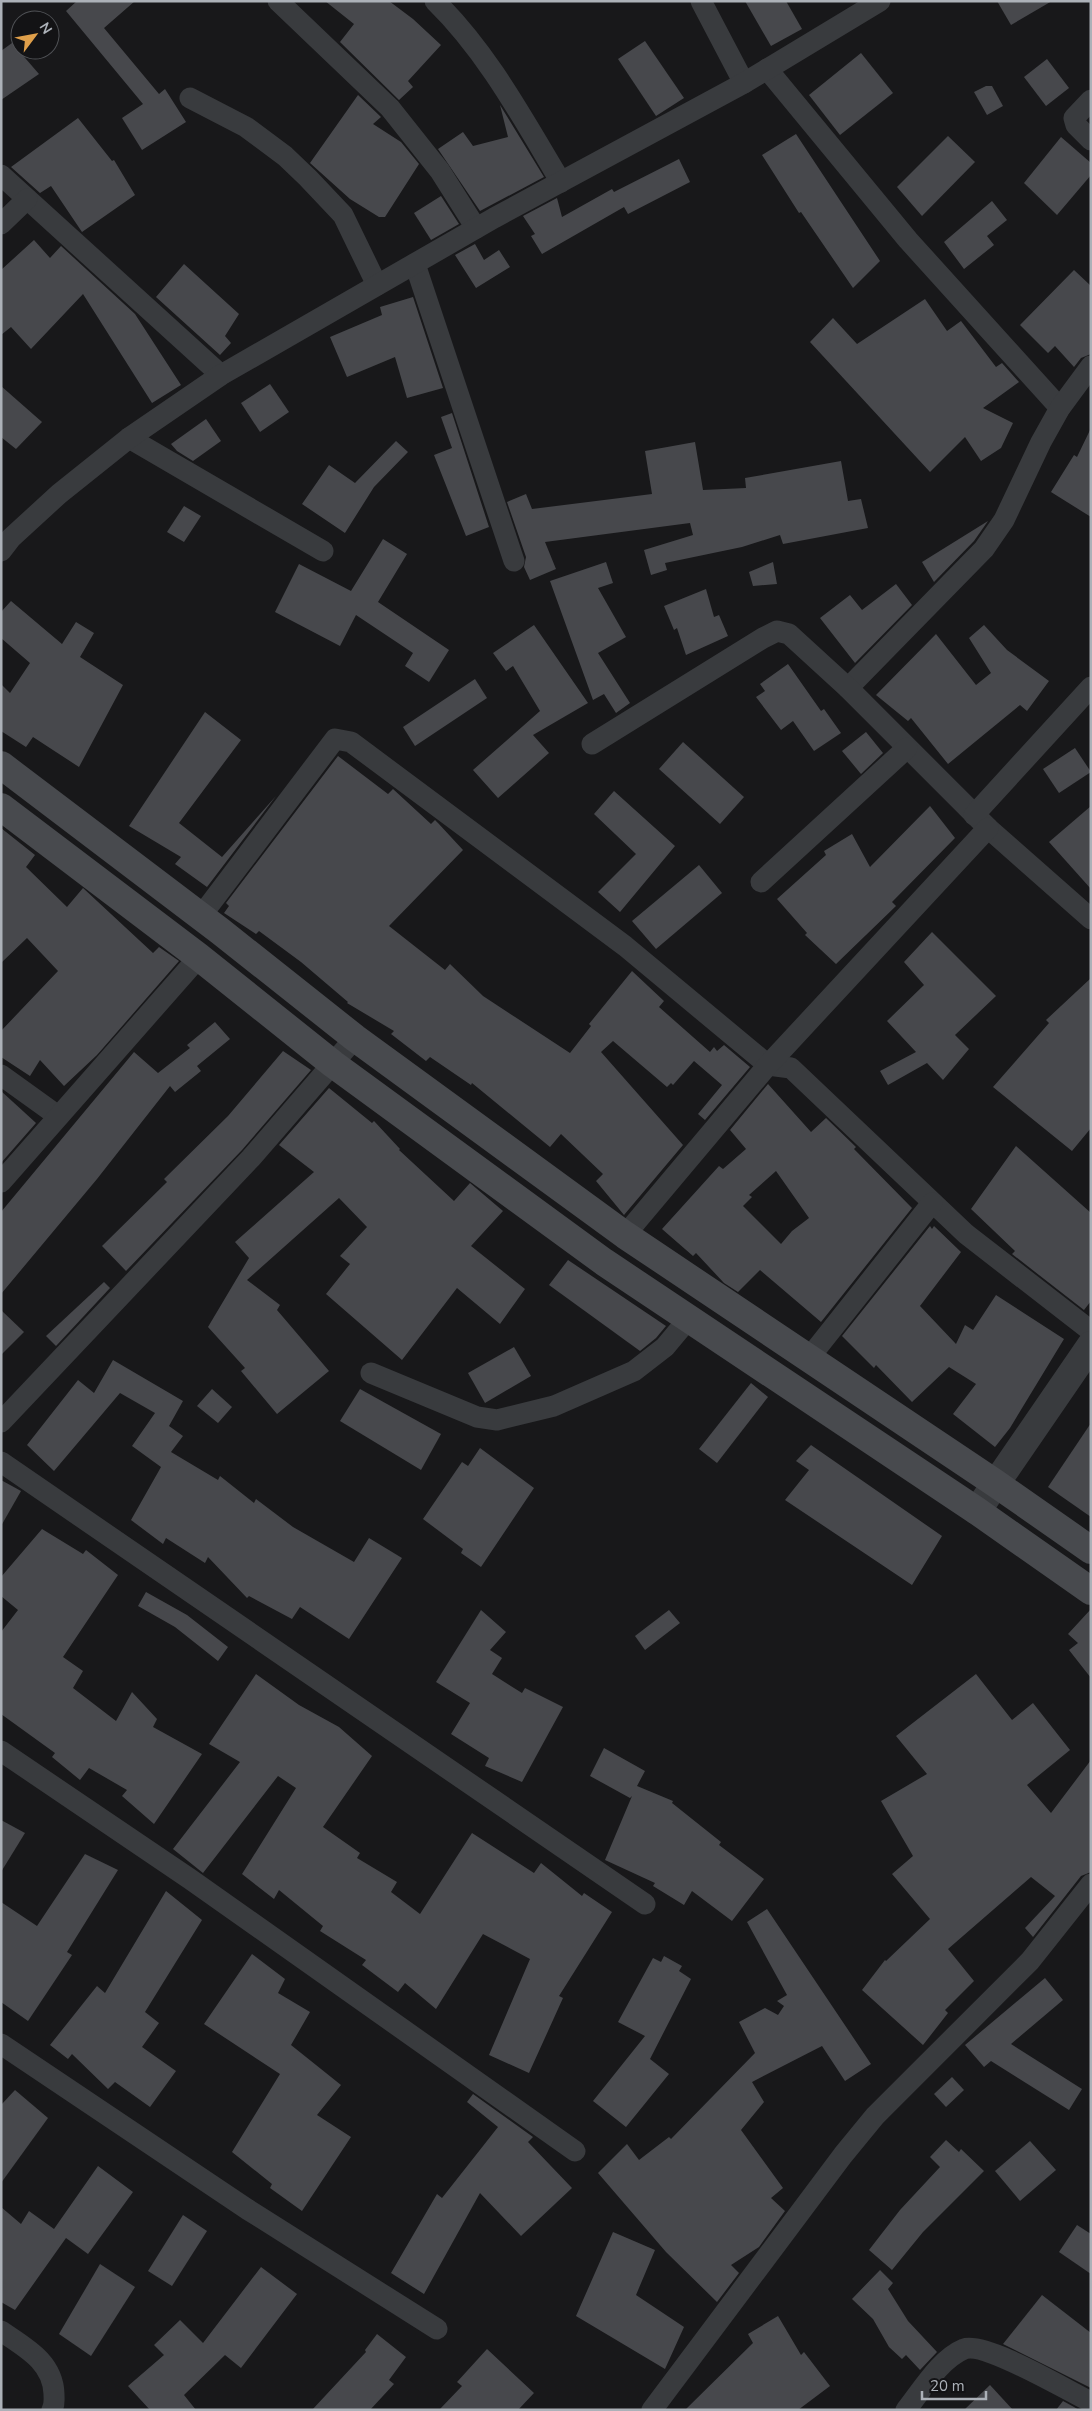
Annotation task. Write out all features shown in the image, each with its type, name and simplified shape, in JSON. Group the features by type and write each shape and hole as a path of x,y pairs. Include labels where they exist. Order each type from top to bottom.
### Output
{"main road":[{"path":"1,765 201,916 355,1038 625,1235 996,1482 1091,1550"},
{"path":"1,807 199,957 332,1064 604,1262 977,1511 1091,1591"}],"street":[{"path":"278,1 331,55 390,108 440,171 476,228"},
{"path":"435,1 476,49 504,88 560,182"},
{"path":"701,1 744,82"},
{"path":"1,551 11,538 59,494 129,438 221,375 476,228 767,69 880,1"},
{"path":"767,69 908,240 1060,408"},
{"path":"190,98 246,127 285,156 315,185 343,216 377,285"},
{"path":"1091,100 1074,118 1076,125 1091,140"},
{"path":"1,175 221,375"},
{"path":"1,224 27,199"},
{"path":"415,264 514,562"},
{"path":"848,688 984,549 1004,520 1041,442 1060,408 1091,366"},
{"path":"129,438 323,551"},
{"path":"592,744 777,631 789,634 848,688 981,821 1091,919"},
{"path":"625,1235 768,1065 981,821 1091,687"},
{"path":"201,916 335,739 351,742 625,946 768,1065 791,1068 808,1082 966,1234 1091,1331"},
{"path":"761,882 908,748"},
{"path":"1,1182 199,957"},
{"path":"1,1422 251,1158 355,1038"},
{"path":"1,1076 58,1116"},
{"path":"809,1358 932,1202"},
{"path":"371,1372 478,1417 497,1420 554,1406 634,1370 665,1347 690,1318"},
{"path":"977,1511 1091,1346"},
{"path":"1,1462 644,1904"},
{"path":"1,1751 190,1879 575,2151"},
{"path":"652,2410 837,2163 875,2116 1030,1961 1091,1884"},
{"path":"1,2044 247,2209 437,2329"},
{"path":"1,2331 38,2357 54,2380 54,2405 52,2410"},
{"path":"906,2410 948,2360 966,2348 984,2349 1091,2402"}],"building":[{"path":"77,1 135,1 104,28 159,94 165,89 186,122 142,150 122,118 143,104 66,11"},
{"path":"325,1 389,1 413,19 441,45 408,81 413,87 399,100 340,42 354,24"},
{"path":"745,1 786,1 802,29 771,46"},
{"path":"997,1 1052,1 1011,25"},
{"path":"645,41 684,98 656,116 618,59"},
{"path":"10,44 10,60 27,60 39,74 1,100 1,51"},
{"path":"861,53 893,93 840,135 809,95"},
{"path":"1047,59 1069,88 1046,106 1024,77"},
{"path":"986,86 992,86 1003,106 987,115 974,92"},
{"path":"358,95 381,117 373,124 401,142 419,164 385,217 379,217 350,199 310,163"},
{"path":"500,105 544,177 480,211 438,149 463,132 473,146 508,137"},
{"path":"78,118 112,161 114,160 135,195 82,232 51,186 40,193 11,167"},
{"path":"796,134 880,261 853,288 801,212 799,213 762,155"},
{"path":"948,136 975,162 922,216 897,187"},
{"path":"1061,137 1091,163 1091,175 1057,215 1024,183"},
{"path":"679,159 690,182 628,214 624,207 542,254 531,236 535,234 523,216 557,198 562,217 612,189 614,192"},
{"path":"441,196 459,224 431,240 414,213"},
{"path":"992,201 1007,220 987,236 994,245 964,269 944,242"},
{"path":"34,240 50,258 61,246 135,314 181,385 152,403 83,294 31,349 11,327 1,335 1,270"},
{"path":"475,244 484,260 499,250 510,267 476,288 455,255"},
{"path":"184,264 239,314 225,336 231,343 220,355 156,297"},
{"path":"1074,270 1091,286 1091,354 1081,358 1074,367 1055,346 1048,353 1020,325"},
{"path":"413,297 443,388 407,398 395,357 347,377 330,337 382,315 380,307"},
{"path":"925,299 947,331 961,321 996,367 1002,363 1019,382 983,408 1013,423 1001,448 981,461 965,437 930,472 810,342 833,318 857,344"},
{"path":"270,384 289,412 260,432 241,403"},
{"path":"1,386 42,422 16,449 1,437"},
{"path":"452,413 489,527 466,536 434,455 452,448 441,417"},
{"path":"206,419 221,441 193,461 177,451 171,444"},
{"path":"1091,428 1091,517 1051,492 1074,455 1077,457"},
{"path":"396,441 408,452 374,487 345,533 302,504 329,465 355,483"},
{"path":"695,442 703,490 746,488 745,478 841,461 848,501 861,499 868,528 783,544 780,535 742,547 665,563 667,570 651,575 644,550 693,535 690,523 545,542 556,569 530,580 524,567 526,557 507,502 526,494 532,509 652,494 645,451"},
{"path":"184,506 201,516 184,542 167,532"},
{"path":"988,521 974,541 934,582 922,562"},
{"path":"383,539 407,554 378,602 449,650 429,682 405,666 413,653 356,615 340,646 275,612 299,564 351,591"},
{"path":"606,562 613,583 598,588 626,637 598,653 630,703 616,713 604,694 593,700 550,581"},
{"path":"773,562 777,584 753,586 749,572"},
{"path":"896,584 912,605 855,663 820,618 850,595 862,610"},
{"path":"706,589 714,617 719,615 728,636 686,655 677,628 674,630 664,606"},
{"path":"11,601 62,644 76,622 94,633 80,657 123,685 79,767 33,737 26,747 1,731 1,684 10,693 30,663 1,638 1,612"},
{"path":"534,625 588,703 533,735 549,753 498,798 473,770 540,711 513,666 506,671 493,653"},
{"path":"984,625 1007,650 1049,681 1027,711 1020,705 948,764 911,718 908,721 876,695 936,634 976,685 991,673 969,638"},
{"path":"788,664 821,711 824,709 841,733 814,751 793,721 781,730 756,697 765,691 760,684"},
{"path":"475,679 487,698 415,746 403,727"},
{"path":"205,712 241,740 179,823 222,857 276,796 207,887 175,864 181,857 129,826"},
{"path":"866,732 883,753 861,774 842,751"},
{"path":"683,742 744,797 720,824 659,769"},
{"path":"1075,748 1091,772 1059,793 1043,769"},
{"path":"338,756 388,794 393,789 431,824 435,820 463,850 389,926 445,970 450,964 483,996 570,1053 591,1026 589,1024 632,971 664,1001 659,1007 710,1052 714,1047 717,1051 724,1045 750,1067 705,1120 698,1114 722,1085 694,1061 673,1085 671,1083 667,1087 613,1041 601,1052 683,1145 624,1215 596,1181 603,1174 561,1134 550,1147 472,1083 471,1085 430,1057 426,1061 391,1034 394,1031 347,1003 301,962 259,931 256,934 224,913 229,906 226,903"},
{"path":"614,791 675,846 620,912 598,892 636,854 594,814"},
{"path":"930,806 955,838 892,902 896,906 836,964 805,935 807,933 777,899 826,855 824,851 852,834 870,867"},
{"path":"1091,806 1091,889 1049,842"},
{"path":"1,828 35,855 26,867 67,907 83,888 153,953 159,947 179,961 97,1055 64,1086 40,1060 30,1076 1,1057 1,1031 58,971 27,938 1,963"},
{"path":"699,865 722,893 656,949 632,921"},
{"path":"932,932 996,996 955,1035 969,1049 943,1080 927,1063 888,1085 880,1071 916,1052 887,1021 924,985 904,962"},
{"path":"1091,978 1091,1128 1072,1151 993,1087 1049,1023 1046,1020"},
{"path":"215,1022 230,1039 197,1066 201,1071 175,1092 170,1086 97,1179 1,1294 1,1212 134,1052 158,1073 190,1048 187,1045"},
{"path":"283,1051 311,1070 242,1150 126,1271 102,1246 167,1182 164,1179 228,1116"},
{"path":"768,1084 811,1132 826,1118 856,1147 854,1149 912,1208 821,1322 760,1270 738,1292 724,1283 696,1253 693,1256 662,1229 719,1166 723,1169 746,1149 730,1130","holes":["776,1171 809,1218 792,1231 781,1244 743,1206 752,1197 749,1195"]},
{"path":"329,1088 372,1123 374,1121 399,1150 454,1201 470,1183 503,1211 471,1246 525,1289 500,1324 457,1288 402,1360 326,1294 350,1264 340,1256 367,1227 339,1198 247,1280 280,1305 277,1310 329,1371 277,1414 241,1371 245,1368 208,1327 249,1258 235,1242 314,1172 279,1145"},
{"path":"1,1091 36,1123 1,1163"},
{"path":"1016,1146 1091,1213 1091,1301 1084,1310 1012,1254 1015,1251 971,1209"},
{"path":"930,1226 932,1229 934,1226 961,1252 920,1306 956,1344 965,1325 973,1330 996,1295 1064,1339 1010,1428 995,1447 953,1414 976,1384 949,1367 912,1402 876,1365 874,1368 842,1336"},
{"path":"568,1260 666,1326 656,1338 640,1351 549,1285"},
{"path":"104,1282 110,1288 56,1346 46,1336"},
{"path":"1,1310 24,1332 1,1355"},
{"path":"514,1347 531,1376 485,1403 468,1373"},
{"path":"113,1360 183,1401 169,1426 183,1436 171,1452 218,1480 220,1476 254,1503 256,1499 293,1527 354,1562 369,1538 402,1558 349,1639 300,1607 292,1619 249,1596 247,1598 208,1557 205,1563 166,1538 163,1544 131,1520 161,1467 132,1446 155,1413 120,1393 54,1471 27,1445 78,1380 94,1393"},
{"path":"751,1383 768,1397 717,1463 699,1449"},
{"path":"212,1389 232,1407 218,1423 197,1406"},
{"path":"360,1389 441,1434 421,1470 340,1421"},
{"path":"1091,1423 1091,1517 1048,1487"},
{"path":"811,1445 942,1536 912,1585 785,1500 809,1470 796,1461"},
{"path":"480,1448 534,1488 481,1567 461,1553 463,1549 423,1519 462,1462 468,1466"},
{"path":"1,1480 21,1491 1,1526"},
{"path":"42,1529 83,1554 86,1550 118,1575 63,1657 83,1671 73,1688 116,1721 132,1692 157,1719 153,1727 202,1754 154,1824 122,1796 127,1790 89,1768 80,1780 52,1757 55,1753 1,1714 1,1632 18,1610 1,1596 1,1577"},
{"path":"146,1592 187,1615 228,1647 218,1661 175,1627 138,1606"},
{"path":"1091,1609 1091,1678 1069,1650 1078,1643 1068,1634"},
{"path":"481,1610 506,1632 490,1650 502,1658 492,1674 522,1693 525,1688 563,1707 522,1782 485,1766 489,1758 451,1734 470,1703 436,1682"},
{"path":"669,1610 680,1623 645,1650 635,1636"},
{"path":"256,1674 299,1705 339,1727 372,1756 323,1827 360,1853 357,1858 397,1882 391,1892 420,1914 472,1833 534,1873 541,1863 582,1896 584,1893 612,1912 559,1996 563,1998 529,2073 489,2055 530,1959 483,1934 436,2009 405,1983 398,1992 362,1965 366,1960 320,1931 323,1926 279,1890 274,1899 242,1874 296,1788 278,1776 203,1873 173,1849 240,1762 209,1744"},
{"path":"976,1674 1012,1720 1033,1703 1070,1750 1027,1785 1051,1813 1091,1760 1091,1872 1081,1876 1033,1937 1025,1928 1055,1896 1031,1877 948,1949 974,1981 945,2010 948,2013 923,2045 862,1990 885,1960 930,1919 892,1874 913,1856 881,1801 927,1774 896,1736"},
{"path":"604,1748 645,1771 637,1786 673,1801 672,1803 721,1842 719,1845 764,1879 732,1921 692,1891 684,1905 653,1886 655,1883 605,1860 632,1796 630,1798 590,1776"},
{"path":"1,1820 25,1833 1,1872"},
{"path":"85,1854 118,1870 67,1952 72,1955 28,2021 1,2002 1,1902 37,1926"},
{"path":"166,1891 202,1920 145,2012 159,2023 142,2047 176,2071 150,2107 115,2082 108,2089 72,2054 68,2059 50,2045 97,1986 105,1993"},
{"path":"767,1909 871,2064 845,2081 822,2046 752,2082 764,2102 741,2130 783,2188 771,2198 785,2211 759,2247 731,2265 739,2273 717,2302 666,2252 598,2173 627,2144 639,2160 669,2137 671,2139 755,2053 739,2022 765,2008 778,2015 784,2006 777,2001 787,1995 747,1922"},
{"path":"252,1954 285,1979 278,1993 310,2012 291,2045 341,2085 317,2115 351,2137 302,2211 270,2188 272,2184 232,2152 280,2074 204,2024"},
{"path":"664,1956 682,1966 679,1971 691,1979 650,2059 669,2074 626,2127 593,2101 645,2036 618,2022 653,1958 661,1962"},
{"path":"1045,1978 1063,2000 1011,2044 1082,2089 1069,2110 991,2061 984,2067 965,2045"},
{"path":"952,2077 964,2090 946,2107 934,2094"},
{"path":"15,2090 48,2118 1,2183 1,2105"},
{"path":"473,2094 533,2137 528,2142 572,2188 521,2236 480,2193 424,2294 391,2273 437,2194 442,2198 498,2127 467,2102"},
{"path":"946,2140 959,2152 961,2149 984,2171 923,2232 892,2270 869,2250 900,2210 940,2167 930,2157"},
{"path":"1030,2141 1056,2170 1020,2201 995,2171"},
{"path":"98,2166 133,2192 88,2254 66,2238 15,2310 1,2302 1,2207 21,2224 29,2211 54,2229"},
{"path":"183,2215 207,2231 172,2286 148,2271"},
{"path":"1077,2225 1091,2234 1091,2274 1059,2252"},
{"path":"613,2232 655,2250 636,2295 684,2327 665,2369 576,2316"},
{"path":"100,2264 135,2287 91,2356 59,2334"},
{"path":"261,2267 297,2294 241,2368 225,2355 184,2395 196,2410 150,2410 128,2386 164,2355 154,2345 180,2320 203,2343"},
{"path":"880,2270 893,2283 888,2289 908,2321 937,2352 920,2370 906,2355 902,2359 889,2347 873,2319 852,2299"},
{"path":"1042,2295 1091,2333 1091,2388 1003,2344"},
{"path":"778,2316 801,2355 804,2352 830,2386 798,2410 685,2410 753,2343 748,2334"},
{"path":"377,2334 406,2357 389,2380 394,2384 370,2410 312,2410 366,2352 365,2350"},
{"path":"487,2349 534,2393 518,2410 439,2410 462,2386 457,2382"},
{"path":"990,2385 1013,2410 964,2410"},
{"path":"1063,2401 1074,2407 1079,2410 1056,2410"}]}
